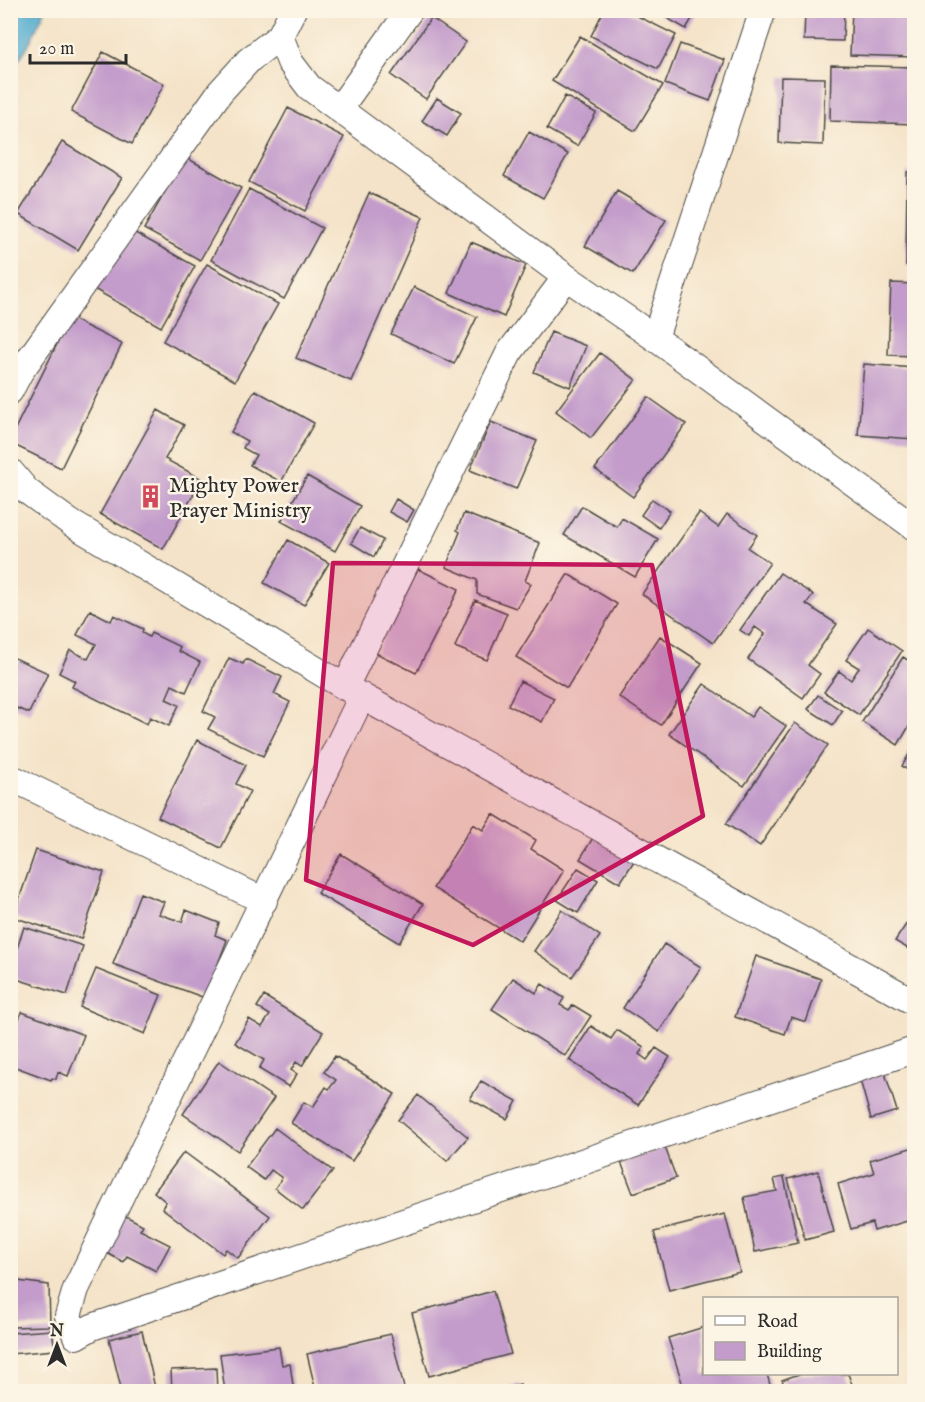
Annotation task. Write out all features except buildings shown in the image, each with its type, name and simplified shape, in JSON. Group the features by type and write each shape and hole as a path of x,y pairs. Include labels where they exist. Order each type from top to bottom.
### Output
{"street":[{"path":"10,391 20,372 220,92 249,60 280,36 293,10"},
{"path":"339,109 410,10"},
{"path":"655,338 763,10"},
{"path":"280,36 290,62 309,87 566,277 655,338 915,527"},
{"path":"566,277 509,353 354,691 264,901 76,1289 68,1316 76,1336 103,1323 915,1050"},
{"path":"10,471 27,491 71,523 354,691 915,1002"},
{"path":"16,780 264,901"}],"highlighted area":[{"path":"333,563 652,565 703,816 473,945 306,880"}],"water":[{"path":"11,10 45,11 28,46 11,72"}],"place":[{"name":"Mighty Power Prayer Ministry","path":"151,497"}]}
